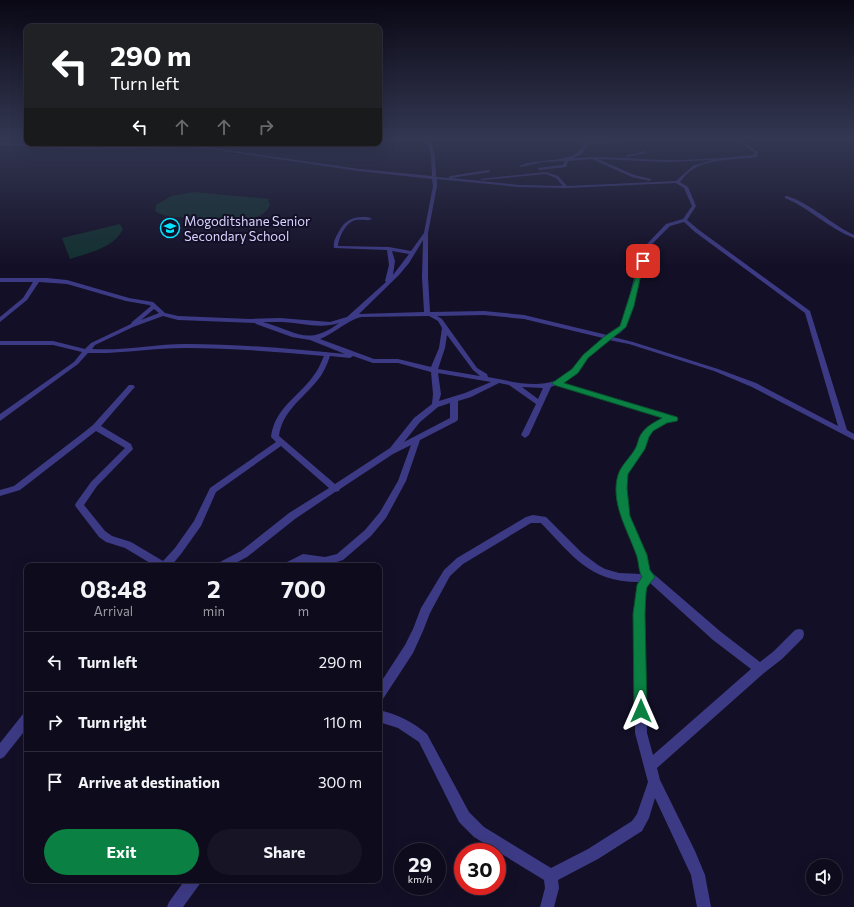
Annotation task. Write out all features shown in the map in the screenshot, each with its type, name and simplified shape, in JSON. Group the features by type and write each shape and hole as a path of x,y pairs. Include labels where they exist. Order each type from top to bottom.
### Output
{"street":[{"path":"427,313 425,277 426,233 434,182"},
{"path":"434,186 448,182"},
{"path":"476,182 526,187 566,187 654,182"},
{"path":"562,182 566,187"},
{"path":"250,321 285,333 311,338 338,349 378,362 403,362 434,370 488,378 527,386 552,384 562,381 575,371 586,357 608,337 618,332 623,327 639,270 649,244 668,225 685,220 694,206 686,187 678,182"},
{"path":"787,197 797,201 838,229 854,237"},
{"path":"370,219 356,218 347,221 339,234 335,246 340,248 389,250 412,253"},
{"path":"685,220 697,231 808,312 844,432"},
{"path":"311,338 325,336 354,316 405,265 426,233"},
{"path":"387,284 391,274 392,254 389,250"},
{"path":"0,280 67,282 128,300 146,302 155,306 163,314 178,318 250,321 280,320 326,324 354,316 427,313 484,313 514,315 608,337 716,370 754,385 854,437"},
{"path":"0,320 25,299 37,280"},
{"path":"131,326 155,306"},
{"path":"427,313 440,320 475,369 488,378"},
{"path":"0,418 76,363 85,351 93,344 131,326 163,314"},
{"path":"435,405 437,394 434,370 442,348 445,328"},
{"path":"0,343 53,343 85,351 110,352 185,346 258,348 362,357"},
{"path":"328,354 315,380 280,417 275,429 275,437 280,443 336,489"},
{"path":"390,452 417,420 435,405 468,395 499,381"},
{"path":"509,382 540,403"},
{"path":"525,435 540,403 552,384"},
{"path":"552,384 674,419 664,421 650,429 644,436 640,449 623,474 622,488 625,516 642,555 645,572 649,578 717,636 760,669"},
{"path":"0,493 17,488 96,427 131,387"},
{"path":"227,563 244,554 292,516 336,489 390,452 454,419 454,399"},
{"path":"96,427 128,446 129,449 94,484 78,505 102,534 109,539 128,545 159,563"},
{"path":"294,563 303,558 325,561 340,557 368,533 383,515 402,481 417,438"},
{"path":"167,563 178,551 198,523 213,490 280,443"},
{"path":"382,690 409,649 418,631 424,611 447,573 460,561 529,520 543,520 586,562 602,572 624,578 649,578"},
{"path":"649,578 642,585 639,614 641,733 654,782 690,856 698,876 704,907"},
{"path":"650,766 760,669 778,655 798,634"},
{"path":"382,717 399,722 414,730 423,738 464,817 471,825 479,832 551,876"},
{"path":"0,753 24,722"},
{"path":"551,876 593,854 637,826 642,818 654,782"},
{"path":"547,907 552,888 551,876"},
{"path":"174,907 192,883"}],"green space":[{"path":"194,192 270,199 268,201 270,205 264,213 256,217 235,221 173,217 163,215 155,211 156,205 171,196"},
{"path":"120,224 123,229 113,241 100,249 70,259 62,238"}],"place":[{"name":"Mogoditshane Senior Secondary School","path":"170,228"}],"route":[{"path":"641,711 639,614 642,585 650,577 645,572 642,555 625,516 622,488 623,474 640,449 644,436 650,429 664,421 674,419 556,383 562,381 575,371 586,357 608,337 618,332 623,327 639,270 643,261"}]}
